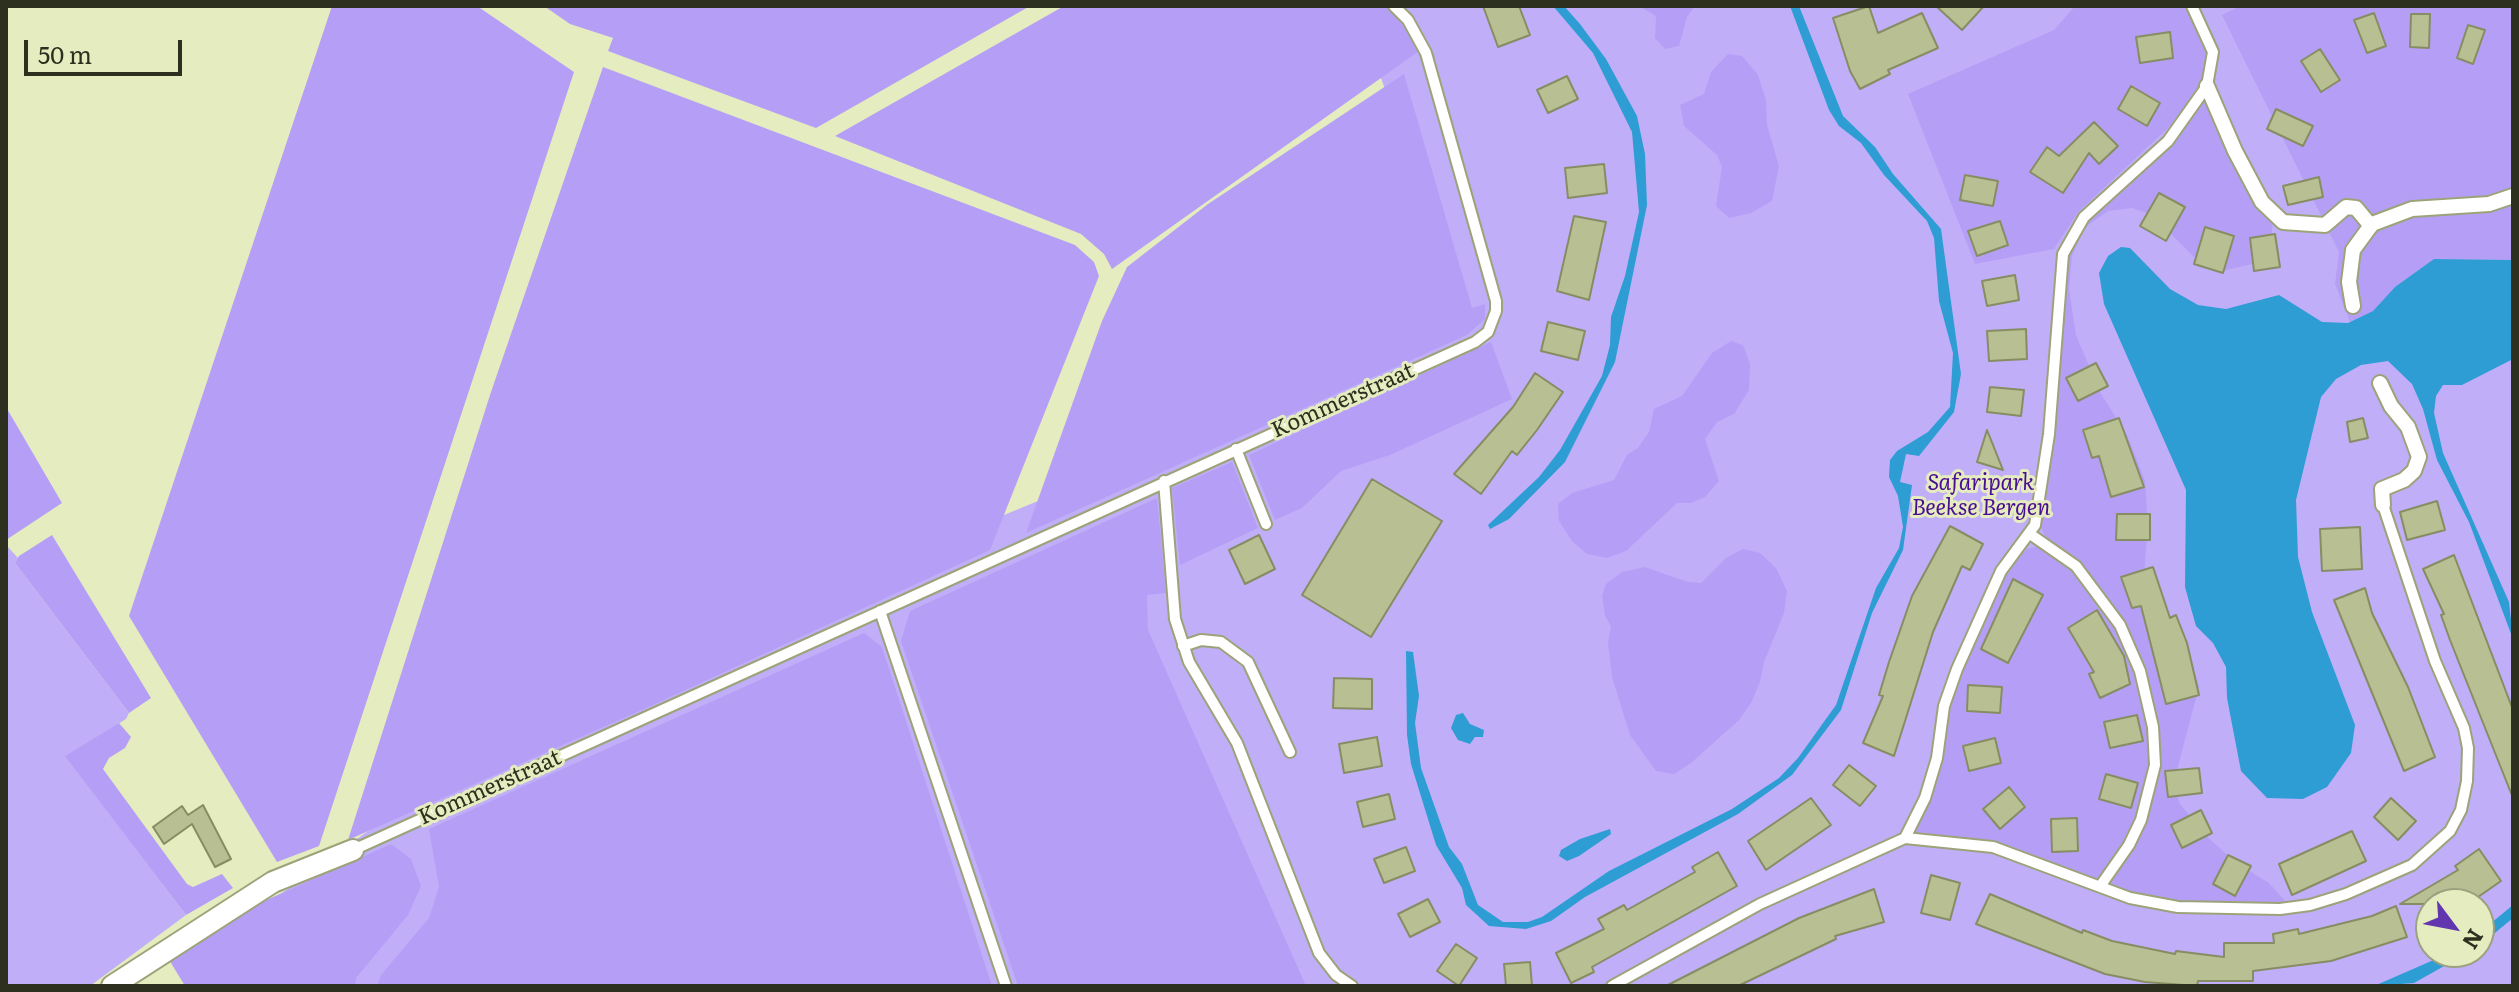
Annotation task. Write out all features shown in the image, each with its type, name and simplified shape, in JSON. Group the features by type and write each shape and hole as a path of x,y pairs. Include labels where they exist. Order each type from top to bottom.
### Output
{"street":[{"path":"2207,86 2256,191 2283,222 2325,225 2346,207 2356,208 2371,226"},
{"path":"2353,306 2349,282 2353,250 2371,226 2412,209 2489,204 2513,196"},
{"path":"2380,383 2391,406 2408,427 2419,457 2414,471 2404,480 2382,489 2383,505"},
{"name":"Kommerstraat","path":"112,986 273,882 353,850"}],"lane":[{"name":"Kommerstraat","path":"353,850 1475,342 1488,332 1496,311 1426,53 1408,20 1394,6"},
{"path":"1905,838 1925,798 1937,758 1944,706 1957,669 2001,571 2035,525 2049,434 2063,254 2084,217 2168,141 2207,86 2213,52 2192,6"},
{"path":"1236,449 1266,524"},
{"path":"1164,481 1175,619 1183,646 1237,743 1319,953 1336,975 1352,986"},
{"path":"1612,986 1760,904 1905,838 1993,847 2130,898 2178,907 2280,909 2346,894 2412,865 2450,831 2461,810 2467,781 2464,728 2435,661 2383,505"},
{"path":"2030,534 2076,566 2120,625 2140,671 2153,727 2155,765 2141,820 2129,845 2101,885"},
{"path":"880,611 1006,986"},
{"path":"1183,646 1201,640 1221,642 1248,662 1290,752"}],"green space":[{"name":"Safaripark Beekse Bergen","path":"1354,6 2513,6 2513,986 200,986 189,960 368,831 781,607 1472,322"},
{"path":"6,545 18,558 15,563 129,713 126,719 66,756 186,915 90,986 6,986"}],"shaded area":[{"path":"332,6 477,6 574,72 319,846 277,862 129,616"},
{"path":"544,6 1030,6 816,128 608,51 613,38 570,24"},
{"path":"1064,6 1387,6 1416,41 1419,51 1112,269 1104,254 1081,234 835,136"},
{"path":"1639,6 1695,6 1687,17 1679,46 1665,49 1655,38 1656,16"},
{"path":"2075,6 2183,6 2189,12 2208,57 2200,87 2168,128 2079,211 2054,249 1975,264 1908,94 2054,30"},
{"path":"2240,6 2513,6 2513,260 2434,259 2395,287 2373,311 2350,322 2335,284 2339,252 2222,15"},
{"path":"1728,54 1742,56 1758,75 1766,100 1767,125 1779,166 1772,201 1751,213 1729,218 1716,206 1722,167 1717,155 1684,126 1680,105 1704,94 1711,72"},
{"path":"603,67 1075,245 1094,262 1099,276 990,550 644,709 348,840 491,392"},
{"path":"1404,74 1472,308 1485,304 1485,319 1467,335 1026,533 1102,321 1127,267 1208,204"},
{"path":"2211,88 2258,182 2273,223 2270,243 2252,264 2217,272 2199,262 2152,215 2132,208 2108,211 2084,228 2072,256 2069,289 2076,335 2100,392 2127,435 2145,481 2148,526 2143,586 2149,614 2190,656 2199,687 2173,785 2180,804 2204,834 2235,862 2269,883 2285,901 2280,905 2179,902 2131,894 2108,883 2133,847 2145,821 2159,766 2125,623 2096,581 2079,562 2046,538 2040,525 2068,255 2088,220 2172,144"},
{"path":"1731,341 1743,345 1750,364 1749,390 1734,414 1717,422 1705,439 1719,481 1705,497 1691,503 1677,503 1626,551 1607,558 1587,554 1572,541 1559,521 1558,504 1572,493 1614,480 1627,455 1638,448 1649,432 1654,409 1682,396 1712,353"},
{"path":"1491,342 1512,399 1390,455 1341,471 1302,508 1275,520 1249,455"},
{"path":"6,407 62,503 6,540"},
{"path":"1232,462 1258,528 1180,565 1172,488"},
{"path":"1157,498 1166,593 1147,595 1148,630 1306,986 1018,986 901,641 910,611"},
{"path":"52,535 151,698 129,713 15,563 19,556"},
{"path":"2040,546 2073,569 2116,628 2135,672 2148,728 2150,765 2136,818 2125,843 2099,880 1994,842 1912,834 1941,759 1949,707 1961,671 2006,573 2027,549"},
{"path":"1743,549 1760,553 1776,568 1787,591 1784,613 1764,662 1760,682 1739,720 1691,763 1674,774 1656,771 1630,735 1612,677 1608,643 1611,626 1605,616 1602,596 1606,584 1622,572 1645,567 1688,582 1701,583 1726,558"},
{"path":"864,633 882,647 992,986 377,986 381,975 429,918 439,887 429,829"},
{"path":"119,723 131,737 125,748 109,758 103,769 187,884 193,887 222,874 233,888 186,915 65,756"},
{"path":"391,844 411,859 421,886 408,915 356,978 355,986 185,986 168,958 242,911"}],"water":[{"path":"1553,6 1564,6 1580,24 1606,59 1637,116 1645,154 1647,205 1615,362 1565,462 1509,519 1490,529 1488,525 1539,477 1560,450 1602,376 1610,345 1611,317 1625,276 1639,212 1632,132 1593,53"},
{"path":"1790,6 1799,6 1843,116 1875,147 1893,174 1941,229 1961,374 1954,412 1919,456 1906,454 1900,482 1912,485 1903,550 1872,613 1841,710 1792,775 1738,814 1585,897 1551,921 1526,929 1489,926 1466,905 1462,888 1436,845 1411,764 1407,735 1406,651 1413,652 1419,696 1415,723 1421,768 1449,847 1462,864 1478,905 1503,922 1528,922 1542,917 1609,871 1732,809 1779,778 1798,758 1836,705 1876,588 1899,548 1903,527 1898,496 1889,477 1890,460 1897,451 1928,432 1950,407 1953,353 1939,301 1934,238 1927,221 1884,175 1861,143 1839,126 1829,110"},
{"path":"2121,247 2130,248 2170,289 2198,305 2226,309 2279,295 2322,322 2348,323 2373,311 2395,287 2434,259 2513,260 2513,359 2462,385 2443,385 2436,396 2434,413 2443,453 2509,602 2513,639 2469,522 2437,460 2423,409 2412,384 2388,361 2361,365 2336,379 2321,397 2296,500 2298,557 2312,612 2355,725 2351,753 2327,787 2303,799 2267,798 2241,771 2227,698 2226,667 2213,643 2196,626 2185,587 2186,490 2104,304 2099,273 2108,256"},
{"path":"1463,713 1470,724 1484,730 1483,737 1475,737 1470,744 1458,740 1451,728 1456,715"},
{"path":"1610,829 1611,834 1579,856 1567,861 1559,856 1561,850 1580,839"},
{"path":"2513,905 2513,918 2495,933 2495,920"},
{"path":"2415,968 2441,968 2414,983 2374,986"}],"building":[{"path":"1483,6 1519,6 1530,35 1498,47"},
{"path":"1869,6 1878,33 1922,13 1938,48 1888,70 1890,74 1860,89 1850,71 1833,18"},
{"path":"1936,6 1984,6 1962,30"},
{"path":"2374,13 2386,46 2367,53 2354,20"},
{"path":"2411,14 2430,14 2429,48 2410,47"},
{"path":"2468,25 2485,30 2473,64 2457,58"},
{"path":"2170,32 2173,58 2140,63 2136,37"},
{"path":"2320,49 2340,80 2321,92 2301,61"},
{"path":"1567,76 1578,99 1548,113 1537,90"},
{"path":"2131,86 2160,103 2147,126 2118,109"},
{"path":"2276,109 2313,126 2303,146 2267,129"},
{"path":"2094,122 2118,146 2099,164 2089,153 2063,193 2030,172 2047,147 2059,156"},
{"path":"1604,164 1607,193 1568,198 1565,168"},
{"path":"1965,175 1998,181 1993,206 1960,200"},
{"path":"2319,177 2323,197 2288,205 2283,186"},
{"path":"2159,193 2185,207 2166,241 2140,226"},
{"path":"1574,216 1606,222 1589,300 1557,291"},
{"path":"2000,221 2008,245 1977,256 1968,231"},
{"path":"2205,227 2234,236 2223,273 2194,264"},
{"path":"2275,234 2280,267 2254,271 2250,238"},
{"path":"2015,275 2019,300 1987,306 1982,281"},
{"path":"1548,322 1585,331 1578,360 1541,351"},
{"path":"2026,329 2027,359 1989,361 1987,331"},
{"path":"2096,363 2108,386 2078,401 2066,378"},
{"path":"1535,373 1563,392 1517,455 1512,451 1481,494 1454,474 1513,407"},
{"path":"1990,387 2024,390 2021,416 1987,412"},
{"path":"2119,418 2144,487 2111,497 2099,456 2092,458 2083,430"},
{"path":"2363,418 2368,438 2350,442 2347,422"},
{"path":"1987,430 2003,470 1977,462"},
{"path":"1372,479 1442,521 1371,637 1302,595"},
{"path":"2437,501 2445,530 2407,540 2400,512"},
{"path":"2117,514 2150,514 2150,540 2116,540"},
{"path":"1950,526 1983,544 1970,570 1962,566 1933,632 1894,756 1863,743 1883,696 1879,695 1912,596"},
{"path":"2360,527 2362,569 2322,571 2320,529"},
{"path":"1259,535 1275,569 1245,584 1229,550"},
{"path":"2454,555 2513,710 2513,798 2450,640 2441,615 2444,614 2423,569"},
{"path":"2153,567 2170,618 2176,615 2187,643 2199,695 2166,704 2141,606 2132,608 2121,577"},
{"path":"2013,579 2043,595 2008,663 1981,649"},
{"path":"2365,588 2372,613 2408,687 2435,757 2404,771 2334,600"},
{"path":"2097,610 2124,656 2130,684 2100,698 2089,674 2094,672 2068,628"},
{"path":"1334,678 1372,679 1372,709 1333,708"},
{"path":"1968,685 2002,687 2000,713 1967,711"},
{"path":"2137,715 2143,741 2110,748 2104,722"},
{"path":"1377,737 1382,766 1344,773 1339,744"},
{"path":"1995,738 2001,763 1969,771 1963,746"},
{"path":"1849,765 1876,786 1860,806 1833,785"},
{"path":"2199,768 2202,793 2168,797 2165,771"},
{"path":"2106,774 2138,783 2131,808 2099,799"},
{"path":"2009,787 2025,807 2000,829 1983,809"},
{"path":"1389,794 1395,819 1363,827 1357,802"},
{"path":"1811,798 1831,825 1766,870 1748,841"},
{"path":"2391,798 2416,821 2398,840 2374,817"},
{"path":"203,805 231,859 215,867 192,824 164,844 153,827 182,806 188,815"},
{"path":"2201,810 2212,833 2182,848 2171,825"},
{"path":"2077,818 2078,851 2052,852 2051,819"},
{"path":"2352,831 2366,861 2292,895 2279,864"},
{"path":"1406,847 1415,871 1384,883 1374,859"},
{"path":"2479,849 2501,881 2491,888 2427,888 2458,870 2455,866"},
{"path":"1718,852 1737,886 1592,967 1594,972 1571,983 1556,953 1604,929 1598,919 1624,905 1627,910 1695,872 1692,867"},
{"path":"2228,855 2251,866 2235,896 2213,884"},
{"path":"1931,875 1960,883 1950,920 1921,913"},
{"path":"1874,889 1884,922 1835,936 1836,939 1738,986 1666,986 1799,918"},
{"path":"1990,894 2082,933 2083,930 2112,941 2175,954 2176,951 2224,957 2224,943 2274,943 2273,934 2298,929 2299,934 2372,916 2396,906 2407,937 2331,961 2253,971 2253,981 2198,981 2197,986 2145,982 2105,974 1976,924"},
{"path":"2415,895 2415,904 2400,904"},
{"path":"1428,899 1440,922 1410,937 1398,914"},
{"path":"1456,944 1477,958 1459,986 1437,971"},
{"path":"1530,962 1532,986 1506,986 1504,964"}]}
